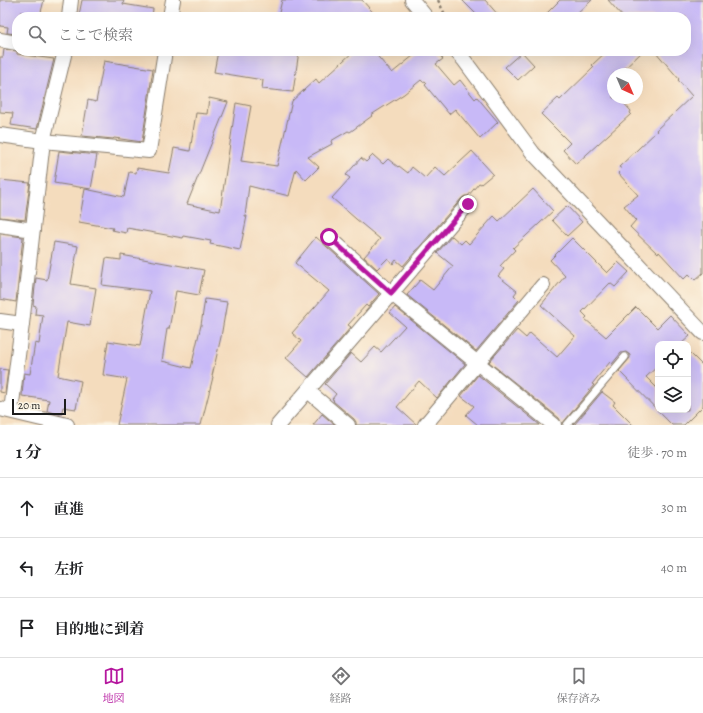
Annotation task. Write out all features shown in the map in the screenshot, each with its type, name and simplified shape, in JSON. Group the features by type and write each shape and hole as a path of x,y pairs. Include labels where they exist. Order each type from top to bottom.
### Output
{"street":[{"path":"70,12 71,0"},
{"path":"171,12 173,0"},
{"path":"412,0 422,12"},
{"path":"0,40 12,41"},
{"path":"63,56 43,141 22,324 6,410 67,425"},
{"path":"0,135 43,141 149,151 164,56"},
{"path":"460,56 533,153 703,333"},
{"path":"278,425 468,204"},
{"path":"0,225 33,230"},
{"path":"329,237 391,293 554,425"},
{"path":"426,425 543,285"},
{"path":"0,321 22,324"},
{"path":"308,391 348,425"}],"lane":[{"path":"568,425 625,357"}],"path":[{"path":"438,0 444,12"}],"building":[{"path":"0,0 44,0 41,12 12,12 12,34 7,33 8,27 0,26"},
{"path":"82,0 124,0 123,4 153,9 153,12 80,12"},
{"path":"282,0 362,0 373,12 279,12"},
{"path":"462,0 485,0 496,12 474,12"},
{"path":"560,0 592,0 579,12 548,12"},
{"path":"608,0 703,0 703,273 695,280 689,274 684,279 659,252 658,254 630,227 636,220 624,206 638,195 618,173 622,169 619,167 692,96 659,56 691,56 691,12 619,12"},
{"path":"4,49 12,50 12,56 32,56 54,59 37,129 11,125 13,113 0,112 0,57 3,57"},
{"path":"217,56 298,56 293,92 262,89 263,80 214,72"},
{"path":"349,56 377,56 392,73 413,56 440,56 443,59 436,64 454,85 460,80 475,99 477,97 498,122 480,139 455,109 449,114 425,85 427,83 421,80 404,94 371,115 372,116 350,132 348,131 331,141 332,144 308,157 319,167 306,180 296,169 289,196 249,186 245,216 247,216 240,250 210,244 211,241 184,236 183,238 127,228 126,233 112,230 113,228 79,222 85,189 124,197 129,172 136,173 137,168 169,173 174,148 190,151 196,113 207,114 209,98 228,102 187,204 220,211 236,103 251,106 241,161 277,166 292,101 316,79 319,83"},
{"path":"517,56 526,56 534,65 518,80 505,67"},
{"path":"602,56 638,56 625,68 607,68 607,104 625,104 631,111 631,114 576,164 563,150 570,143 541,114 558,98 560,100 594,67 592,65"},
{"path":"104,61 153,69 142,142 82,136 88,100 96,102"},
{"path":"59,151 97,155 91,189 54,183"},
{"path":"472,151 493,174 481,184 479,183 468,196 462,198 403,266 396,260 393,264 387,259 377,269 364,257 380,239 332,198 350,178 346,175 361,158 366,162 373,155 383,164 388,159 408,173 412,167 425,178 435,167 445,176"},
{"path":"0,180 30,183 25,220 0,217"},
{"path":"533,189 553,211 513,248 515,250 500,266 504,269 498,276 517,291 514,295 519,300 476,351 407,295 420,280 433,290 453,266 437,253 452,236 461,244 465,240 469,244 494,216 499,221"},
{"path":"567,206 582,222 567,236 552,220"},
{"path":"0,234 23,237 16,302 0,299"},
{"path":"316,237 379,294 368,307 366,305 348,325 351,327 308,377 286,358 301,341 292,333 329,291 295,263"},
{"path":"572,238 607,273 618,262 629,272 615,287 610,283 582,312 587,317 585,319 606,337 636,307 657,328 670,315 690,336 684,341 655,341 655,369 646,377 655,386 655,408 619,371 630,358 630,355 626,352 621,353 612,364 610,362 592,384 594,385 562,424 559,418 489,362 517,330 526,338 530,333 557,357 575,336 541,305 565,276 550,260"},
{"path":"54,242 78,246 71,284 96,288 90,326 67,322 58,376 81,381 76,409 63,407 61,415 47,411 49,400 22,396 24,373 30,374 35,343 39,344 43,315 35,314 36,306 33,305 36,278 47,280"},
{"path":"121,255 204,270 199,295 176,291 169,329 167,329 162,361 191,368 201,325 205,299 227,302 213,377 201,425 117,425 127,379 103,375 108,341 140,346 150,291 102,285 106,258 121,260"},
{"path":"395,307 465,364 437,398 419,381 397,407 417,425 356,425 354,419 333,401 334,400 332,399 336,394 325,384 351,353 361,362 375,347 381,352 405,326 390,313"},
{"path":"691,354 703,366 703,406 684,425 672,425 660,413 691,413"},
{"path":"0,369 8,370 5,393 0,392"},
{"path":"478,375 540,425 478,425 466,415 474,406 461,396"},
{"path":"602,392 615,402 613,405 633,425 574,425"},
{"path":"322,414 335,425 313,425"}],"route":[{"path":"329,237 391,293 468,204"}]}
